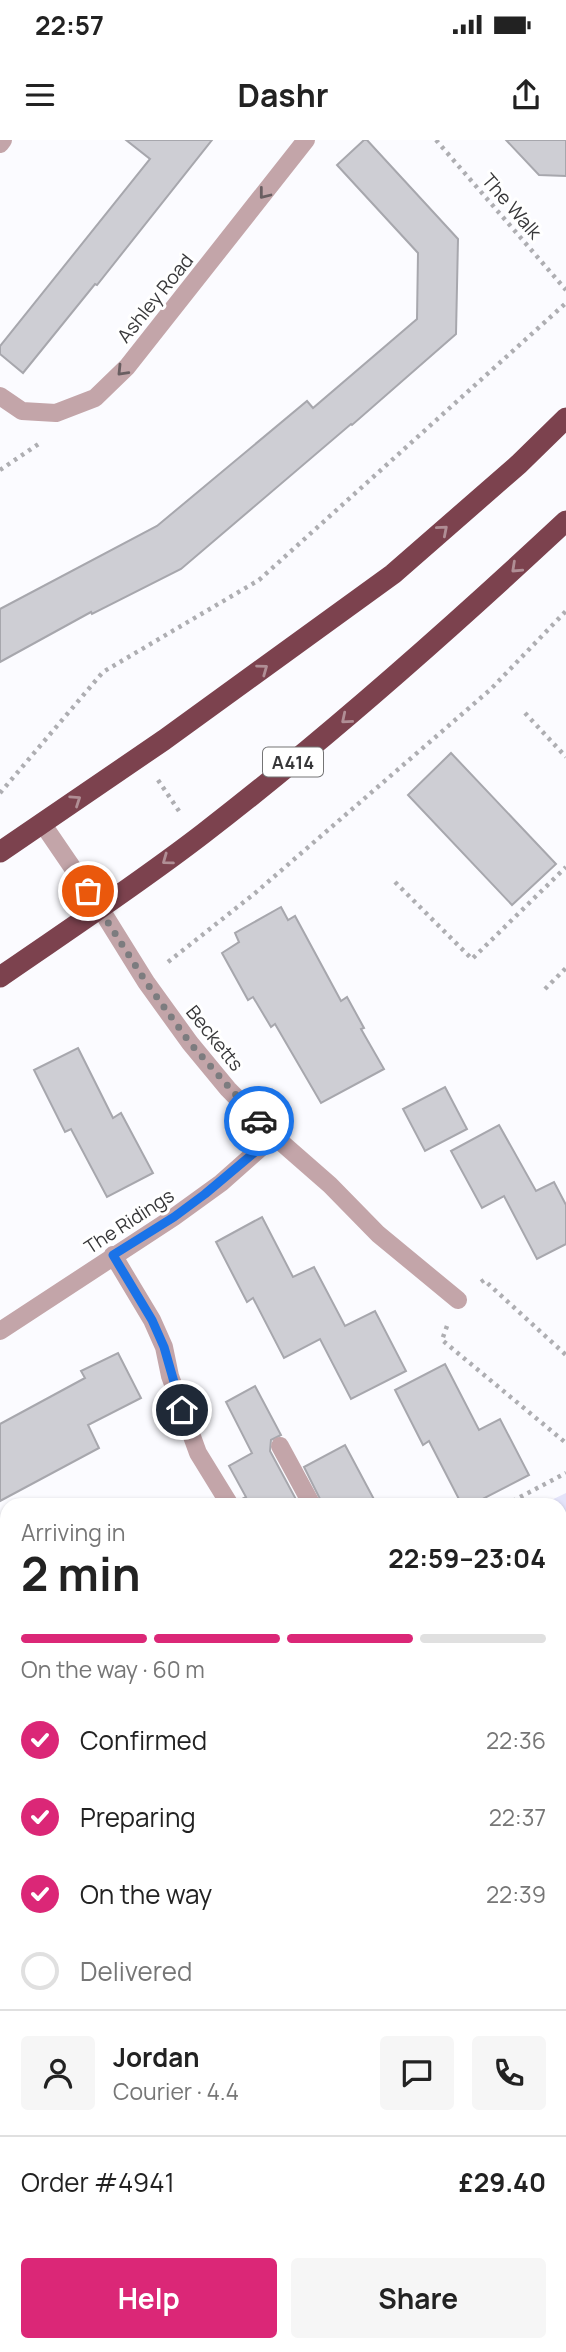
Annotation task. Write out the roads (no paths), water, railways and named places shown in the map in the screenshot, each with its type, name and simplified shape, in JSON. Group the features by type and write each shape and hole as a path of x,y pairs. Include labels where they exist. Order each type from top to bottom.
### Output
{"highway":[{"path":"0,852 164,740 393,574 519,464 566,418"},
{"name":"A414","path":"0,977 198,838 320,740 435,643 566,522"}],"street":[{"name":"Ashley Road","path":"0,396 22,411 56,413 95,398 127,367 306,140"},
{"name":"Becketts","path":"42,823 146,982 190,1043 228,1089 378,1234 458,1300"},
{"name":"The Ridings","path":"0,1331 174,1217 212,1189 274,1136"},
{"path":"113,1255 152,1320 164,1347 170,1376 198,1452 226,1498"},
{"path":"280,1446 308,1498"}]}
